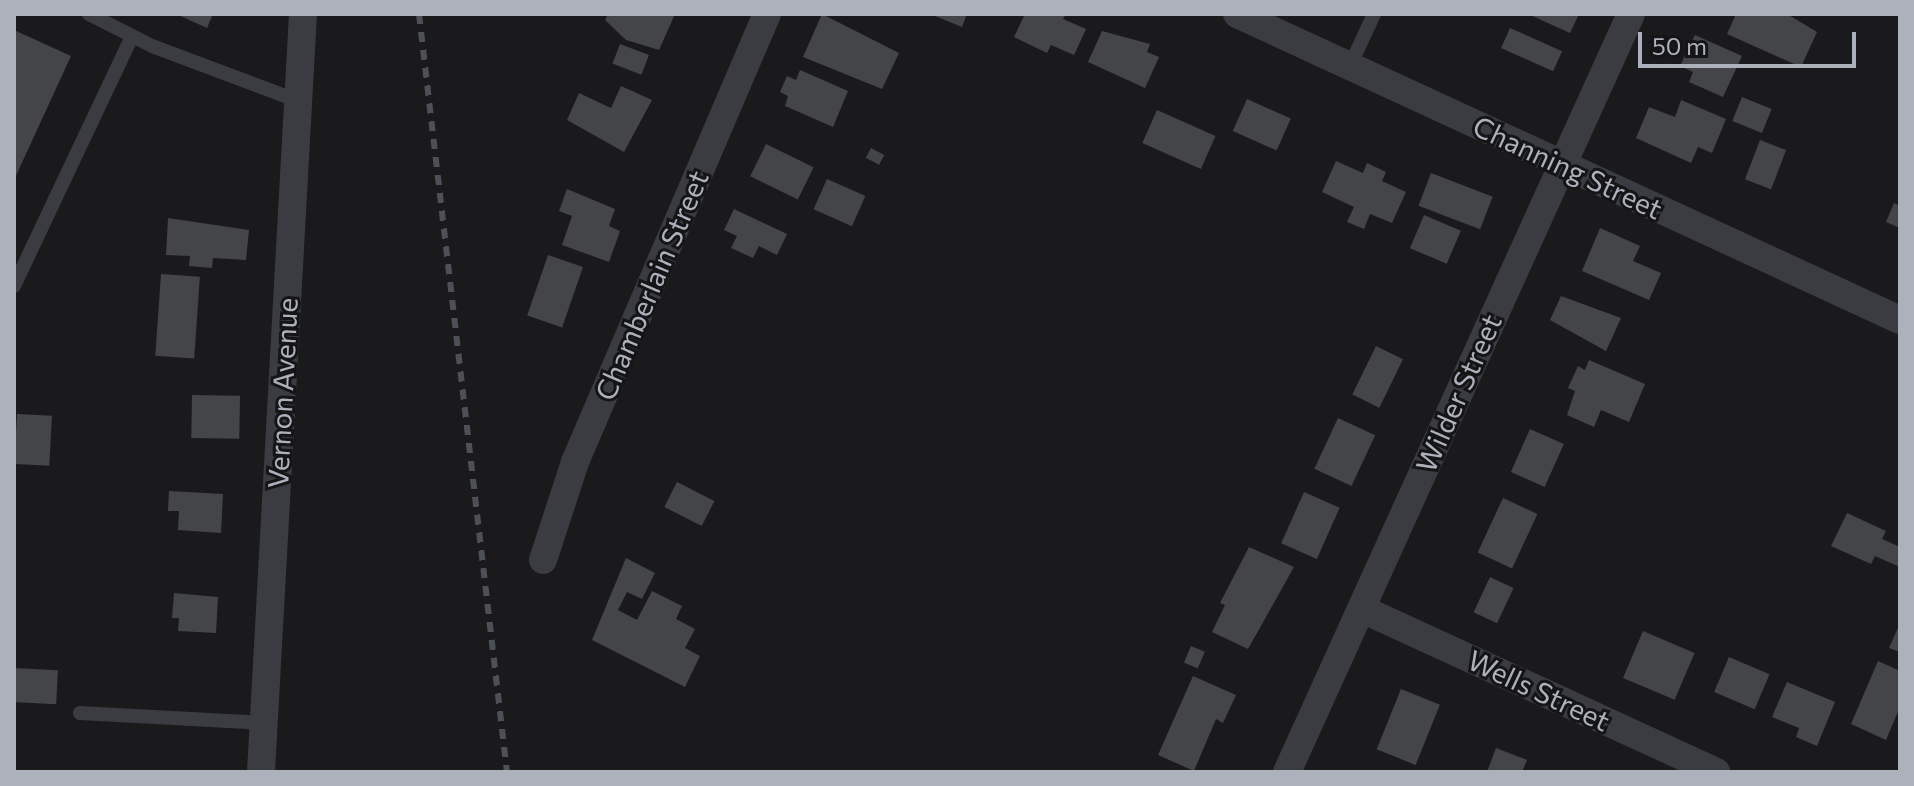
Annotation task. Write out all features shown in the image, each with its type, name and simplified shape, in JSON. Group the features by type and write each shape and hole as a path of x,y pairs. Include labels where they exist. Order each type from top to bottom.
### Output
{"street":[{"name":"Vernon Avenue","path":"261,772 303,14"},
{"name":"Chamberlain Street","path":"543,560 575,462 767,14"},
{"name":"Channing Street","path":"1237,14 1900,320"},
{"name":"Wilder Street","path":"1287,772 1631,14"},
{"name":"Wells Street","path":"1362,609 1716,772"}],"lane":[{"path":"89,14 132,36 298,101"},
{"path":"1350,66 1374,14"},
{"path":"14,286 132,36"},
{"path":"80,713 264,723"}],"building":[{"path":"176,14 213,14 207,28"},
{"path":"608,14 675,14 659,50 626,40 605,20"},
{"path":"822,14 899,53 882,89 803,57"},
{"path":"930,14 967,14 962,27"},
{"path":"1025,14 1066,14 1063,19 1086,29 1074,55 1051,45 1047,53 1014,37"},
{"path":"1528,14 1579,14 1570,33"},
{"path":"1736,14 1787,14 1817,32 1801,67 1727,34"},
{"path":"1510,28 1562,51 1553,71 1501,48"},
{"path":"14,30 71,56 14,180"},
{"path":"1102,31 1150,44 1147,52 1159,57 1145,88 1088,62"},
{"path":"1695,35 1742,56 1723,97 1689,82 1693,72 1680,66"},
{"path":"620,44 649,55 641,75 612,64"},
{"path":"800,70 848,91 833,127 785,106 788,96 780,92 787,76 796,80"},
{"path":"621,86 652,100 624,152 567,120 579,93 611,108"},
{"path":"1742,97 1772,109 1762,133 1732,121"},
{"path":"1247,99 1291,119 1277,150 1233,131"},
{"path":"1681,100 1726,119 1712,153 1698,147 1691,163 1636,138 1649,107 1675,117"},
{"path":"1157,110 1215,136 1201,169 1142,143"},
{"path":"1760,140 1786,150 1771,189 1745,179"},
{"path":"766,144 814,167 798,200 750,176"},
{"path":"871,148 884,155 879,165 866,158"},
{"path":"1336,161 1363,173 1367,163 1386,172 1382,181 1406,192 1392,223 1370,214 1364,229 1347,222 1354,207 1322,192"},
{"path":"1431,173 1493,197 1480,229 1418,206"},
{"path":"827,179 865,196 852,226 814,209"},
{"path":"567,189 615,209 609,226 620,231 609,262 562,245 572,216 559,211"},
{"path":"1894,203 1900,206 1900,228 1886,222"},
{"path":"734,209 787,234 777,255 759,246 753,258 731,248 737,236 724,230"},
{"path":"1424,215 1461,231 1447,264 1410,248"},
{"path":"168,218 249,230 246,260 213,258 212,268 189,266 190,256 166,255"},
{"path":"1600,228 1640,246 1633,261 1661,273 1649,300 1582,271"},
{"path":"548,255 583,267 562,328 527,316"},
{"path":"161,274 200,277 194,359 155,356"},
{"path":"1561,296 1621,318 1606,351 1550,320"},
{"path":"1376,346 1403,359 1379,408 1352,395"},
{"path":"1589,360 1645,384 1629,422 1601,410 1594,427 1567,415 1575,391 1568,388 1578,366 1585,370"},
{"path":"192,395 240,396 239,439 191,438"},
{"path":"17,414 52,416 49,466 14,464"},
{"path":"1338,418 1375,435 1351,486 1314,469"},
{"path":"1530,429 1564,444 1545,487 1511,472"},
{"path":"677,482 714,501 702,526 664,507"},
{"path":"169,491 223,494 221,533 178,530 179,511 168,511"},
{"path":"1304,492 1340,508 1317,559 1281,543"},
{"path":"1503,498 1537,514 1512,568 1478,552"},
{"path":"1847,513 1886,531 1882,539 1900,547 1900,567 1875,556 1871,564 1831,546"},
{"path":"1249,547 1294,567 1248,649 1212,632 1225,605 1220,603"},
{"path":"626,558 655,573 642,599 627,592 618,610 637,620 652,591 682,606 676,619 695,629 685,648 700,656 685,687 592,640"},
{"path":"1490,577 1514,588 1497,623 1474,612"},
{"path":"174,593 218,597 216,633 178,631 179,618 172,618"},
{"path":"1900,623 1900,652 1889,648"},
{"path":"1643,631 1695,653 1675,700 1623,678"},
{"path":"1191,646 1205,652 1198,668 1184,663"},
{"path":"1729,657 1770,674 1755,709 1714,692"},
{"path":"1878,661 1900,671 1900,707 1886,740 1851,724"},
{"path":"14,668 58,670 56,704 14,702"},
{"path":"1193,676 1236,695 1223,723 1216,719 1194,771 1158,755"},
{"path":"1787,682 1835,702 1817,746 1796,737 1799,728 1772,717"},
{"path":"1401,689 1440,705 1416,765 1377,749"},
{"path":"1496,748 1527,760 1522,772 1487,772"}],"railway":[{"path":"419,14 507,772"}]}
